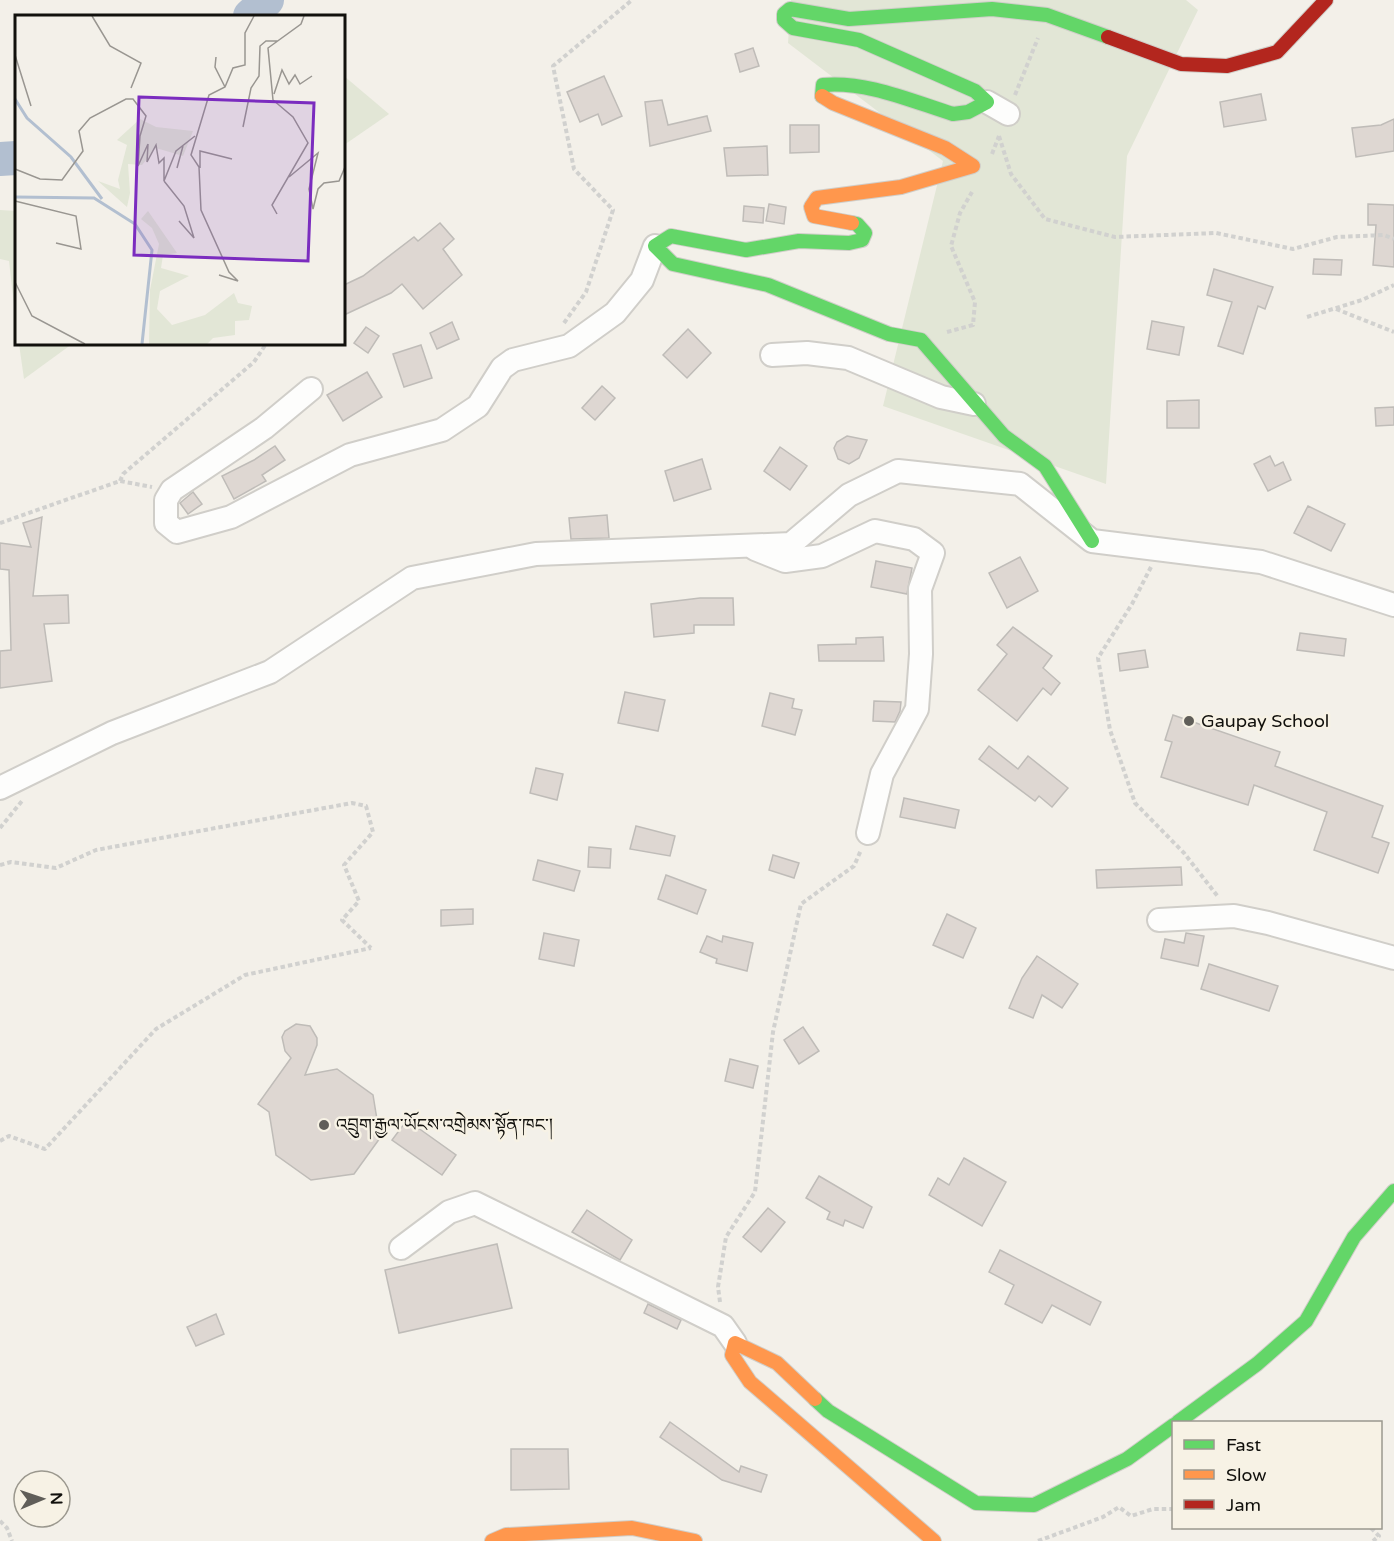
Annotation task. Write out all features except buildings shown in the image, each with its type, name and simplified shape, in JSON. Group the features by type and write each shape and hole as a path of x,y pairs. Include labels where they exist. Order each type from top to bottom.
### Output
{"street":[{"path":"1008,114 987,102 975,91 859,40 793,28 784,20 784,14 790,9 849,20 992,9 1047,15 1181,64 1227,66 1276,52 1326,0"},
{"path":"979,169 945,148 833,103 822,96 824,86 843,83 866,87 953,114 968,112 987,102"},
{"path":"311,389 264,428 172,490 166,500 166,523 177,532 231,517 350,455 442,430 478,405 502,368 513,360 569,346 615,313 642,280 655,246 671,236 746,250 799,241 849,243 862,240 865,232 857,224 814,216 811,207 817,198 901,187 979,169"},
{"path":"655,246 673,264 768,285 889,334 921,340 1004,436 1045,466 1092,541"},
{"path":"772,355 807,352 848,358 941,397 974,404"},
{"path":"0,788 112,733 270,672 412,578 536,554 791,544 849,495 898,471 1020,484 1092,541 1261,562 1394,605"},
{"path":"731,545 760,550 785,561 822,556 875,531 914,539 933,553 920,589 921,654 918,709 882,774 868,833"},
{"path":"1159,920 1234,916 1268,923 1394,958"},
{"path":"1179,1421 1257,1365 1306,1320 1354,1237 1394,1191"},
{"path":"401,1248 448,1212 475,1203 729,1335 777,1363 828,1412 976,1503 1034,1505 1127,1460 1172,1426"},
{"path":"729,1335 732,1355 750,1382 934,1541"},
{"path":"492,1541 506,1535 632,1528 695,1541"}],"path":[{"path":"561,327 586,292 613,210 574,169 553,66 632,0"},
{"path":"921,340 973,325 975,302 951,246 960,213 979,169 999,136 1047,15"},
{"path":"999,136 1011,174 1045,219 1105,235 1115,237 1216,233 1293,249 1337,237 1384,235 1394,239"},
{"path":"1307,317 1362,300 1394,285"},
{"path":"1335,309 1394,332"},
{"path":"120,481 123,474 254,362 265,345"},
{"path":"0,523 120,481 150,484 166,500"},
{"path":"1159,550 1132,604 1098,658 1110,730 1135,802 1184,853 1234,916"},
{"path":"0,865 11,862 56,868 96,850 352,803 366,806 373,832 344,865 359,901 342,920 371,948 245,975 156,1029 45,1149 9,1136 0,1141"},
{"path":"729,1335 718,1287 721,1254 726,1237 755,1192 773,1032 801,904 854,867 868,833"},
{"path":"1038,1541 1103,1517 1119,1507 1131,1516 1153,1509 1172,1509"},
{"path":"0,1521 7,1528 12,1541"},
{"path":"1373,1529 1379,1536 1374,1541"}],"green space":[{"path":"791,0 1186,0 1198,10 1127,156 1106,484 883,406 943,161 788,43"},
{"path":"345,77 389,114 345,144"},
{"path":"0,210 15,211 15,314 9,261 0,259"},
{"path":"19,345 71,345 24,379"}],"waterway":[{"path":"251,15 267,0"},
{"path":"0,159 15,158"}],"traffic: fast":[{"path":"822,96 823,85 856,86 889,93 953,114 968,112 987,102 975,91 859,40 793,28 784,20 784,14 790,9 849,19 992,9 1047,15 1108,37"},
{"path":"852,223 857,224 865,233 862,240 849,243 799,241 746,250 671,236 655,246 673,264 768,285 889,334 921,340 1004,436 1045,466 1092,541"},
{"path":"1179,1421 1257,1364 1306,1321 1354,1237 1394,1191"},
{"path":"815,1399 828,1411 976,1503 1034,1505 1127,1459 1172,1426"}],"traffic: slow":[{"path":"822,96 833,103 945,148 973,166 901,187 817,198 811,207 814,216 852,223"},
{"path":"815,1399 777,1363 735,1343 732,1355 750,1382 934,1541"},
{"path":"492,1541 506,1535 632,1528 695,1541"}],"traffic: jam":[{"path":"1108,37 1181,64 1227,66 1277,52 1326,0"}],"place":[{"name":"Gaupay School","path":"1189,721"},
{"name":"འབྲུག་རྒྱལ་ཡོངས་འགྲེམས་སྟོན་ཁང་།","path":"324,1125"}]}
